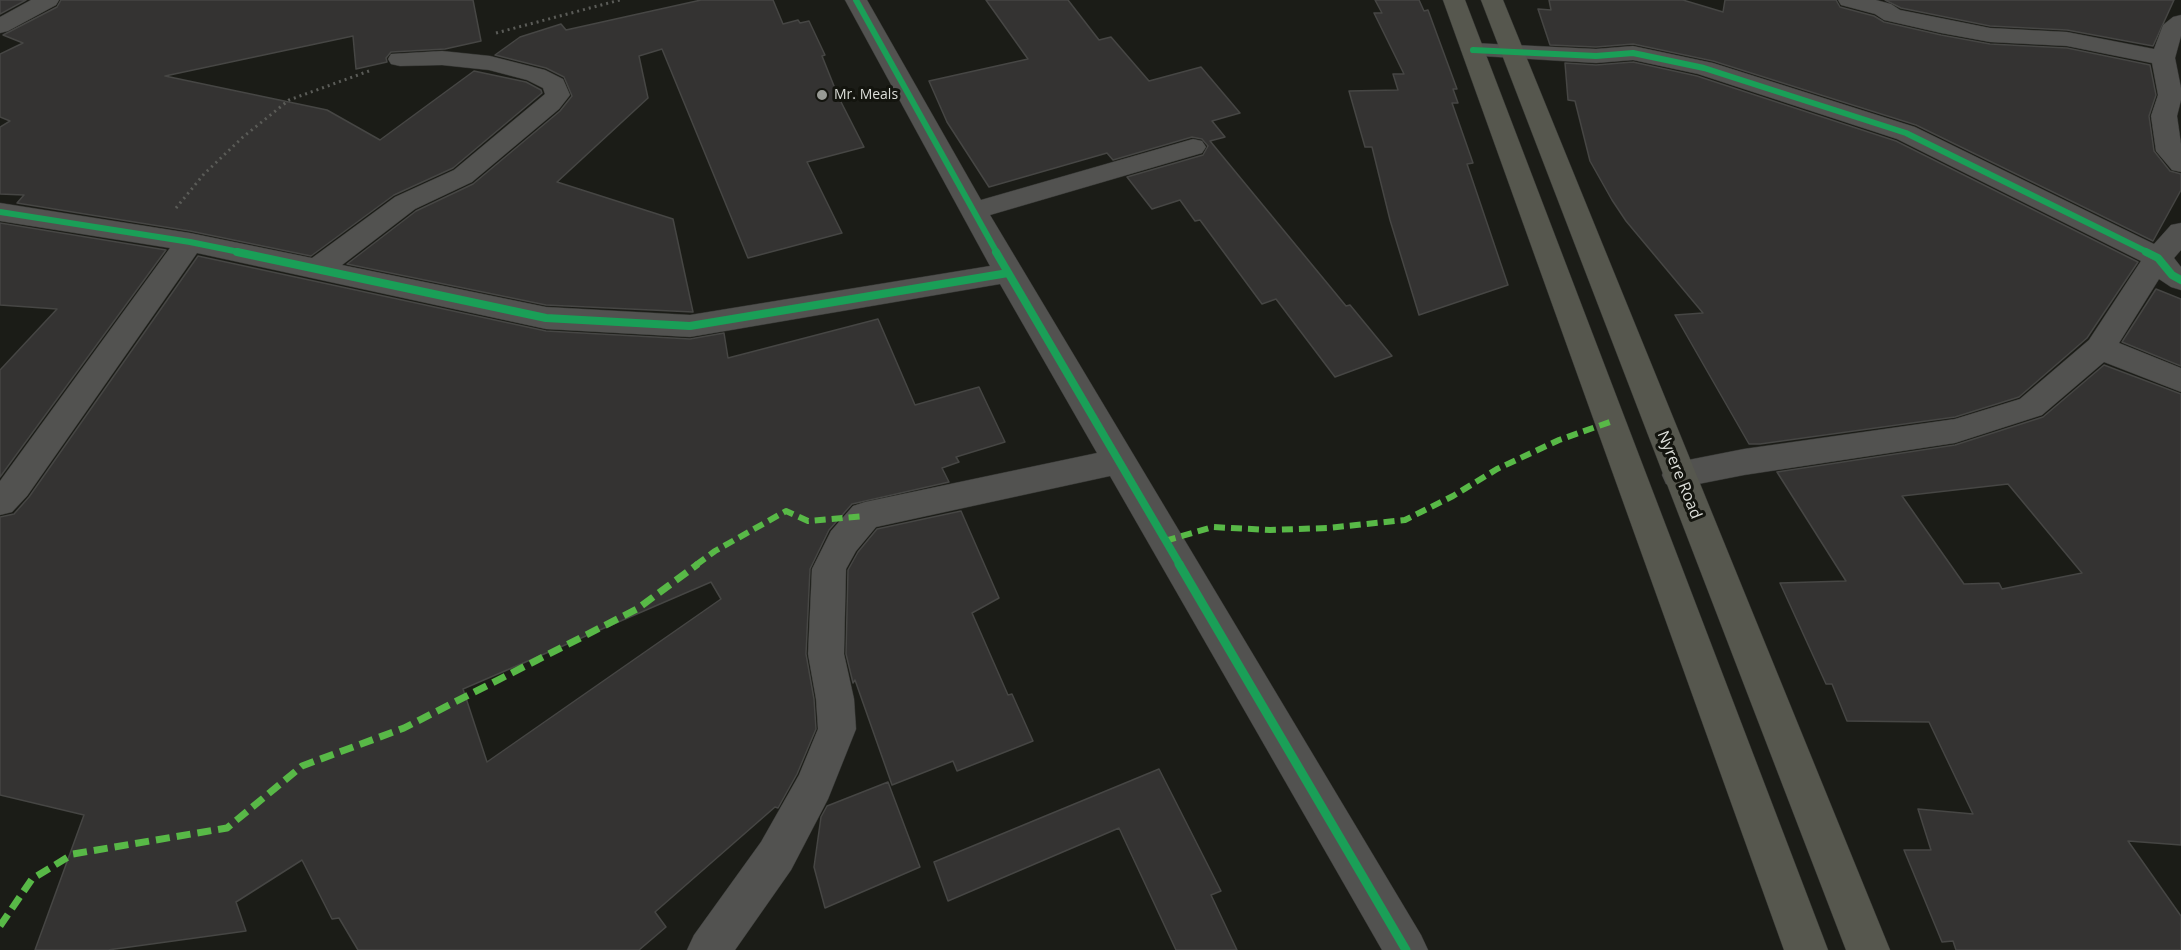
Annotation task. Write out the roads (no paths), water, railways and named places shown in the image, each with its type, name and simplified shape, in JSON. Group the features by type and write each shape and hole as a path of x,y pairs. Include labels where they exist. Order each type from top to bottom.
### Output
{"main road":[{"path":"1454,0 1806,950"},
{"name":"Nyrere Road","path":"1492,0 1678,475 1868,950"}],"street":[{"path":"0,26 48,0"},
{"path":"856,0 1008,273 1406,950"},
{"path":"1849,0 1883,9 1892,15 1941,26 1990,35 2067,39 2163,58"},
{"path":"2181,22 2171,30 2163,58 2170,95 2164,116 2169,152 2181,164"},
{"path":"1473,50 1512,50 1596,56 1633,53 1704,68 1760,86 1906,134 2158,258 2172,275 2181,280"},
{"path":"318,268 405,203 463,176 550,104 558,94 554,84 537,75 490,63 442,58 400,59"},
{"path":"973,211 1193,147"},
{"path":"0,212 190,242 546,318 690,326 1008,273"},
{"path":"1678,475 1744,462 1955,431 2031,406 2100,348 2158,258 2181,232"},
{"path":"0,502 15,487 190,242"},
{"path":"2100,348 2181,381"},
{"path":"709,950 776,856 814,786 837,729 835,699 826,654 829,569 843,541 865,516 1119,461"}],"place":[{"name":"Mr. Meals","path":"822,95"}]}
